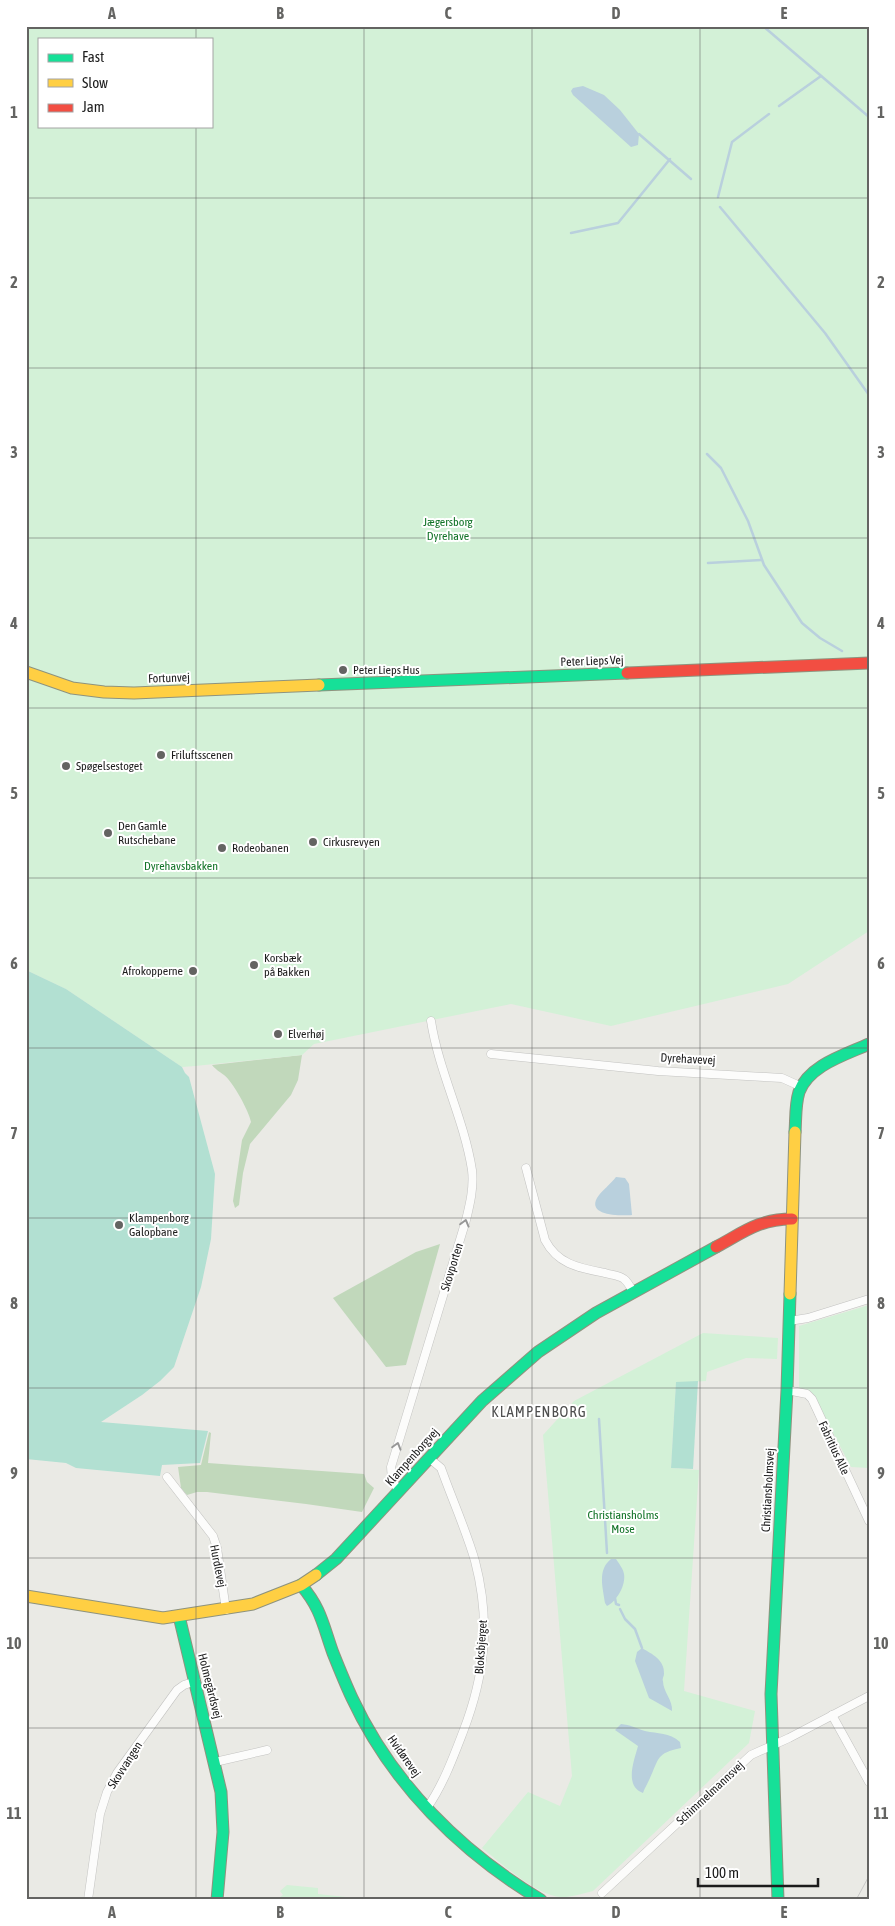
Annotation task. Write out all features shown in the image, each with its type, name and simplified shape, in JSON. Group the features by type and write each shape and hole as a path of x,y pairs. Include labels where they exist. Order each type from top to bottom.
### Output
{"street":[{"name":"Peter Lieps Vej","path":"316,686 869,664"},
{"name":"Fortunvej","path":"26,672 72,688 104,692 316,686"},
{"name":"Skovporten","path":"399,1491 392,1480 391,1468 466,1220 472,1192 472,1171 464,1137 434,1039 431,1021"},
{"path":"802,1087 809,1076 817,1070 869,1044"},
{"name":"Dyrehavevej","path":"491,1054 658,1071 782,1078 802,1087"},
{"name":"Christiansholmsvej","path":"777,1898 771,1694 787,1390 796,1110 802,1087"},
{"path":"526,1168 545,1240 550,1250 568,1264 617,1276 625,1280 633,1292"},
{"name":"Klampenborgvej","path":"26,1596 163,1618 226,1610 253,1604 301,1585 336,1559 482,1401 538,1352 589,1317 760,1223 774,1219 792,1219"},
{"path":"789,1321 808,1318 869,1299"},
{"name":"Fabritius Alle","path":"787,1390 808,1394 812,1399 869,1521"},
{"name":"Bloksbjerget","path":"427,1808 437,1794 473,1705 479,1684 484,1641 484,1615 480,1583 474,1560 441,1468 429,1458"},
{"name":"Hurdlevej","path":"167,1477 212,1536 217,1548 226,1610"},
{"name":"Hvidørevej","path":"301,1585 316,1603 341,1673 354,1700 371,1732 404,1781 460,1842 484,1863 506,1880 541,1900"},
{"name":"Holmegårdsvej","path":"179,1616 215,1762 223,1814 223,1844 217,1900"},
{"name":"Skovvangen","path":"88,1900 100,1814 116,1773 177,1690 184,1685 196,1682"},
{"name":"Schimmelmannsvej","path":"602,1893 751,1755 869,1696"},
{"path":"832,1715 869,1782"},
{"path":"215,1762 267,1750"}],"green space":[{"name":"Jægersborg Dyrehave","path":"26,26 869,26 869,931 788,984 611,1026 511,1004 314,1044 302,1055 182,1067 66,989 26,970"},
{"name":"Klampenborg Galopbane","path":"26,970 66,989 182,1067 189,1077 215,1174 211,1239 201,1287 174,1367 142,1395 101,1422 208,1431 200,1463 162,1465 160,1476 76,1468 66,1463 26,1459"},
{"path":"302,1055 298,1080 291,1095 250,1144 243,1173 239,1205 235,1208 233,1201 242,1140 251,1122 244,1104 232,1084 212,1065"},
{"path":"440,1244 406,1365 386,1367 333,1298 416,1252"},
{"path":"869,1305 869,1468 851,1467 812,1393 799,1388 799,1326"},
{"name":"Christiansholms Mose","path":"703,1333 778,1338 777,1359 746,1358 707,1372 706,1381 676,1383 671,1468 699,1470 684,1691 755,1711 749,1743 593,1891 569,1897 556,1896 533,1887 482,1848 528,1792 560,1806 572,1776 543,1435 574,1401"},
{"path":"698,1381 693,1469 671,1468 676,1382"},
{"path":"209,1432 211,1433 208,1463 364,1474 367,1482 374,1488 362,1512 207,1492 187,1495 181,1488 178,1467 201,1465"},
{"path":"287,1885 318,1888 318,1894 374,1900 276,1900 283,1895 280,1891"}],"water":[{"path":"583,86 604,95 620,110 639,134 638,145 631,147 573,95 571,91 573,88"},
{"path":"616,1177 625,1178 629,1184 632,1215 607,1214 601,1212 595,1204 601,1192"},
{"path":"611,1559 616,1559 623,1570 624,1583 620,1592 611,1604 607,1606 603,1591 602,1574"},
{"path":"642,1648 657,1658 664,1669 663,1685 671,1703 672,1711 649,1698 635,1661 637,1652"},
{"path":"621,1724 668,1735 680,1742 681,1748 667,1752 657,1761 643,1793 637,1790 632,1779 638,1746 615,1730"}],"waterway":[{"path":"763,26 869,117"},
{"path":"779,106 821,76"},
{"path":"718,197 732,142 769,114"},
{"path":"639,134 691,179"},
{"path":"571,233 618,223 670,159"},
{"path":"720,207 825,333 869,395"},
{"path":"707,454 721,468 748,521 764,565 802,623 820,638 842,651"},
{"path":"708,563 761,560"},
{"path":"599,1419 607,1553"},
{"path":"615,1598 616,1604 619,1605"},
{"path":"620,1609 625,1619 635,1629 642,1648"}],"tram line":[{"path":"856,1900 869,1876"}],"traffic: fast":[{"path":"319,685 627,673"},
{"path":"795,1132 796,1107 799,1092 804,1083 819,1068 869,1044"},
{"path":"316,1575 336,1559 482,1401 538,1352 596,1313 716,1247"},
{"path":"778,1900 771,1694 787,1390 790,1294"},
{"path":"301,1585 317,1609 344,1681 368,1729 408,1787 457,1838 483,1860 541,1900"},
{"path":"179,1616 221,1792 223,1832 217,1900"}],"traffic: slow":[{"path":"26,672 72,688 104,692 134,693 319,685"},
{"path":"790,1294 795,1132"},
{"path":"26,1596 163,1618 253,1604 301,1585 316,1575"}],"traffic: jam":[{"path":"627,673 869,663"},
{"path":"716,1247 761,1224 770,1221 792,1219"}],"place":[{"name":"Peter Lieps Hus","path":"343,670"},
{"name":"Friluftsscenen","path":"161,755"},
{"name":"Spøgelsestoget","path":"66,766"},
{"name":"Den Gamle Rutschebane","path":"108,833"},
{"name":"Cirkusrevyen","path":"313,842"},
{"name":"Rodeobanen","path":"222,848"},
{"name":"Korsbæk på Bakken","path":"254,965"},
{"name":"Afrokopperne","path":"193,971"},
{"name":"Elverhøj","path":"278,1034"},
{"name":"Klampenborg Galopbane","path":"119,1225"}],"district":[{"name":"KLAMPENBORG","path":"539,1412"}],"park label":[{"name":"Dyrehavsbakken","path":"181,866"}]}
